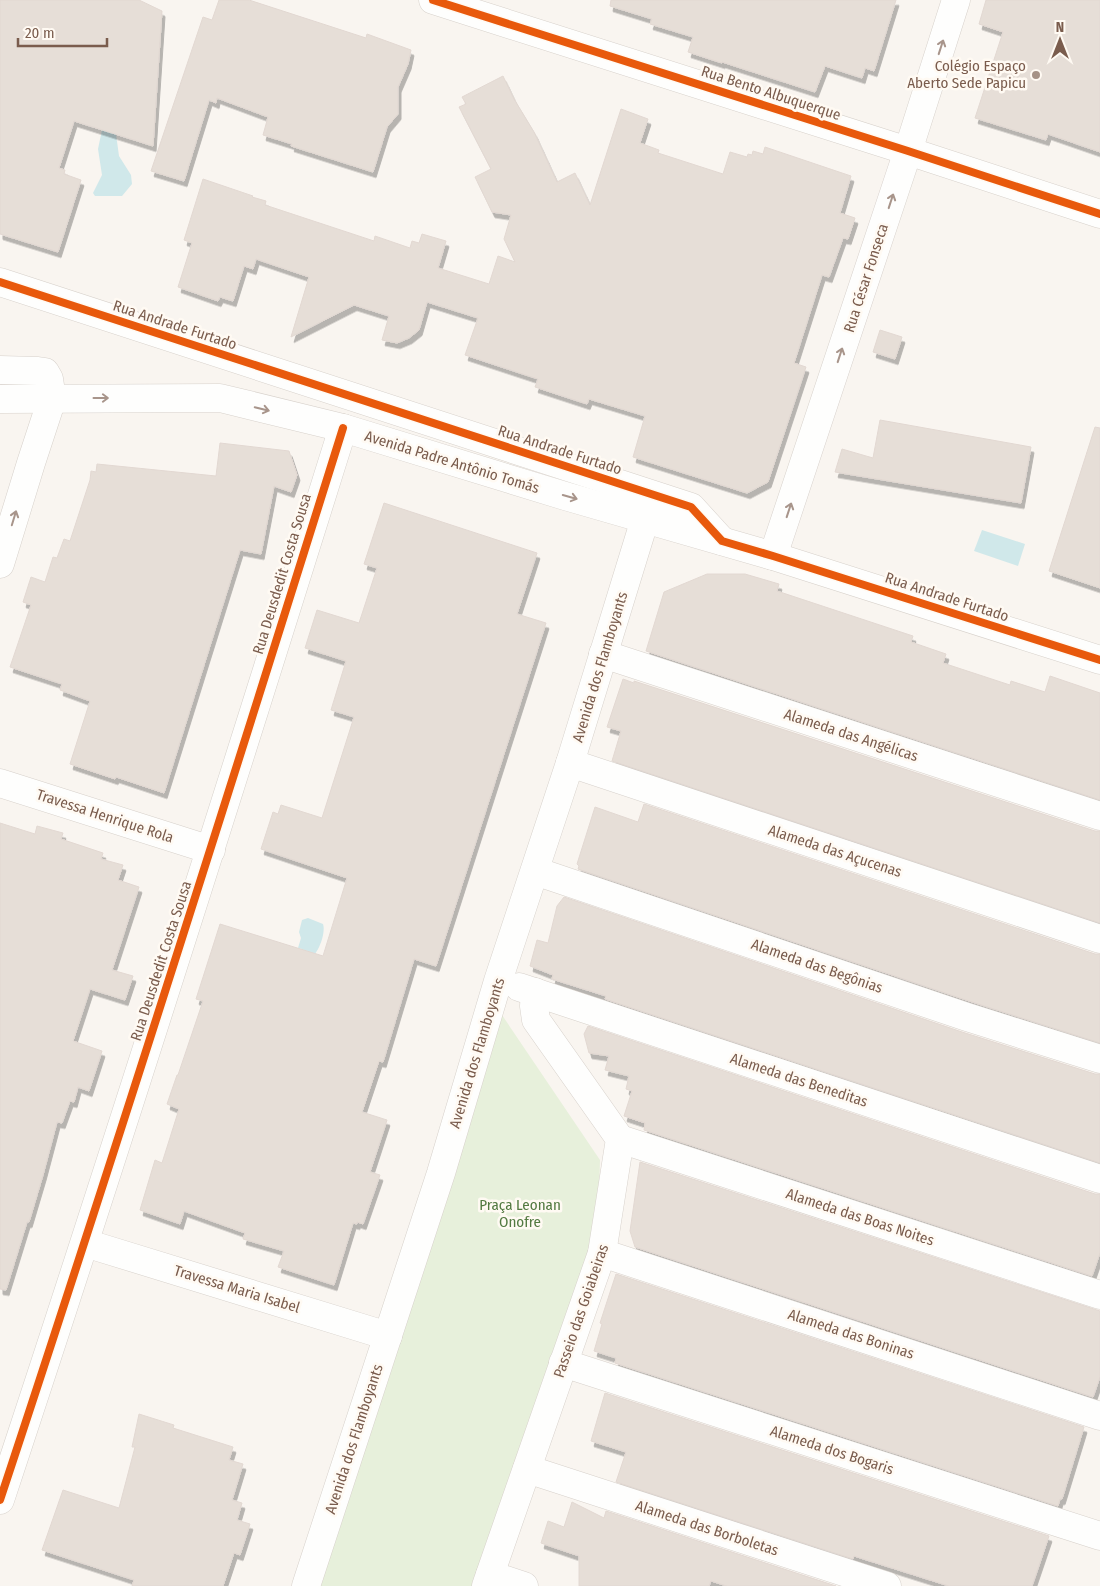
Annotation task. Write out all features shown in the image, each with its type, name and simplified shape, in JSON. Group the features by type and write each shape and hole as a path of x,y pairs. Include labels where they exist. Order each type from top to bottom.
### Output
{"street":[{"name":"Rua Bento Albuquerque","path":"433,0 1100,214"},
{"name":"Rua César Fonseca","path":"773,556 908,151 956,0"},
{"name":"Rua Andrade Furtado","path":"0,282 691,507 722,541 1100,660"},
{"path":"0,370 38,370 45,372 49,379 52,399 0,564"},
{"name":"Avenida Padre Antônio Tomás","path":"0,399 220,398 342,428 722,541"},
{"name":"Rua Deusdedit Costa Sousa","path":"0,1500 211,850 342,428"},
{"name":"Avenida dos Flamboyants","path":"306,1586 441,1172 498,981 570,763 645,519"},
{"name":"Alameda das Angélicas","path":"603,654 1100,816"},
{"name":"Alameda das Açucenas","path":"570,763 1100,938"},
{"name":"Travessa Henrique Rola","path":"0,783 211,850"},
{"name":"Alameda das Begônias","path":"535,871 967,1017 1100,1059"},
{"name":"Alameda das Beneditas","path":"498,981 1100,1179"},
{"path":"535,992 536,1020 620,1139"},
{"name":"Passeio das Goiabeiras","path":"488,1580 602,1253 620,1139"},
{"name":"Alameda das Boas Noites","path":"620,1139 1100,1294"},
{"name":"Travessa Maria Isabel","path":"85,1242 388,1336"},
{"name":"Alameda das Boninas","path":"602,1253 1100,1416"},
{"name":"Alameda dos Bogaris","path":"563,1363 1100,1536"},
{"name":"Alameda das Borboletas","path":"527,1469 887,1586"},
{"path":"488,1580 524,1586"}],"green space":[{"name":"Praça Leonan Onofre","path":"502,1015 600,1160 598,1226 472,1586 319,1586"}],"water":[{"path":"102,130 116,134 119,156 131,175 132,184 122,196 95,196 93,193 102,175 98,149"},
{"path":"982,530 1025,544 1018,566 974,551"},
{"path":"308,918 323,924 324,928 323,937 312,957 301,954 302,949 298,948 301,938 299,932 302,920"}],"building":[{"path":"0,0 139,0 162,11 153,146 74,121 59,168 65,170 64,174 81,180 58,252 0,234"},
{"path":"219,0 249,0 366,38 367,34 411,50 408,64 398,87 398,114 387,127 373,172 263,135 268,117 217,98 216,103 209,100 184,181 151,171 203,17 212,20"},
{"path":"611,0 896,0 874,71 865,68 862,78 825,66 815,92 688,52 693,37 650,24 652,19 610,6"},
{"path":"986,0 1100,0 1100,152 1048,134 1046,140 975,118 1003,32 979,24"},
{"path":"503,76 514,99 534,132 557,182 575,173 590,205 621,109 648,119 640,143 659,150 658,153 723,174 730,152 747,157 748,154 752,155 753,151 763,154 765,147 851,176 840,213 855,218 848,239 843,238 829,277 822,275 794,363 806,367 768,482 747,493 633,457 645,416 589,399 587,404 535,387 538,379 465,355 478,318 427,302 419,330 409,338 397,343 382,340 389,316 354,305 291,337 309,277 256,259 253,269 244,266 233,301 220,297 218,301 178,287 192,243 184,240 203,179 266,201 265,205 374,241 375,236 410,248 412,241 419,243 422,234 446,241 438,268 489,284 498,256 515,262 504,239 511,215 492,212 475,177 491,169 459,107 466,104 462,97"},
{"path":"880,330 902,337 895,359 873,352"},
{"path":"880,420 1031,447 1021,503 835,472 842,449 873,458"},
{"path":"1095,427 1100,428 1100,588 1049,571"},
{"path":"220,443 289,451 297,475 291,492 274,486 261,554 240,550 164,793 70,764 90,701 60,690 62,684 10,667 31,605 23,602 31,577 45,582 53,557 57,558 64,539 70,541 90,480 91,471 96,472 97,464 216,476"},
{"path":"384,503 537,553 517,614 546,623 436,966 414,959 383,1062 379,1061 362,1112 387,1120 370,1172 380,1175 363,1224 353,1223 334,1285 278,1267 284,1251 243,1239 245,1233 184,1211 180,1224 140,1210 155,1160 162,1163 179,1109 167,1104 203,1001 196,999 220,924 323,956 347,878 261,849 273,812 278,814 281,805 322,818 354,717 331,710 346,661 305,648 317,610 359,623 377,568 364,564"},
{"path":"707,574 745,574 779,584 777,591 913,636 911,642 946,654 943,663 1010,685 1011,681 1045,692 1050,676 1100,693 1100,800 646,651 664,592"},
{"path":"623,679 1095,831 1100,831 1100,923 612,761 621,731 607,727"},
{"path":"644,804 1095,954 1100,954 1100,1043 972,1002 578,869 579,866 577,864 595,807 638,822"},
{"path":"0,823 35,834 37,826 63,833 61,839 103,853 101,859 123,865 118,880 139,887 112,970 133,976 125,1000 90,989 73,1041 102,1051 89,1091 78,1087 74,1102 70,1101 62,1123 57,1122 29,1222 27,1222 6,1290 0,1289"},
{"path":"564,897 962,1032 1100,1074 1100,1163 605,999 606,996 552,979 553,975 530,966 537,940 548,943 557,906"},
{"path":"588,1026 1095,1194 1100,1194 1100,1253 1092,1276 644,1130 645,1123 624,1116 632,1091 626,1089 629,1076 605,1070 609,1056 589,1053 584,1034"},
{"path":"640,1162 1100,1311 1100,1377 1093,1397 635,1247 630,1231"},
{"path":"616,1274 1084,1427 1062,1499 1060,1499 1058,1506 615,1363 616,1358 594,1351 602,1324 600,1323"},
{"path":"605,1393 1049,1536 1032,1586 949,1586 854,1556 853,1559 616,1482 626,1452 591,1441"},
{"path":"139,1414 174,1425 173,1428 233,1447 229,1460 243,1464 232,1500 242,1503 237,1520 250,1524 240,1555 234,1553 223,1586 132,1586 134,1580 42,1550 63,1490 119,1508 135,1447 132,1447"},
{"path":"572,1502 604,1518 606,1511 836,1586 727,1586 711,1581 709,1586 579,1586 579,1556 541,1543 548,1521 564,1527"}],"cycle path":[{"path":"433,0 1100,214"},
{"path":"0,282 691,507 722,541 1100,660"},
{"path":"0,1500 174,965 343,428"}],"place":[{"name":"Colégio Espaço Aberto Sede Papicu","path":"1036,75"}]}
